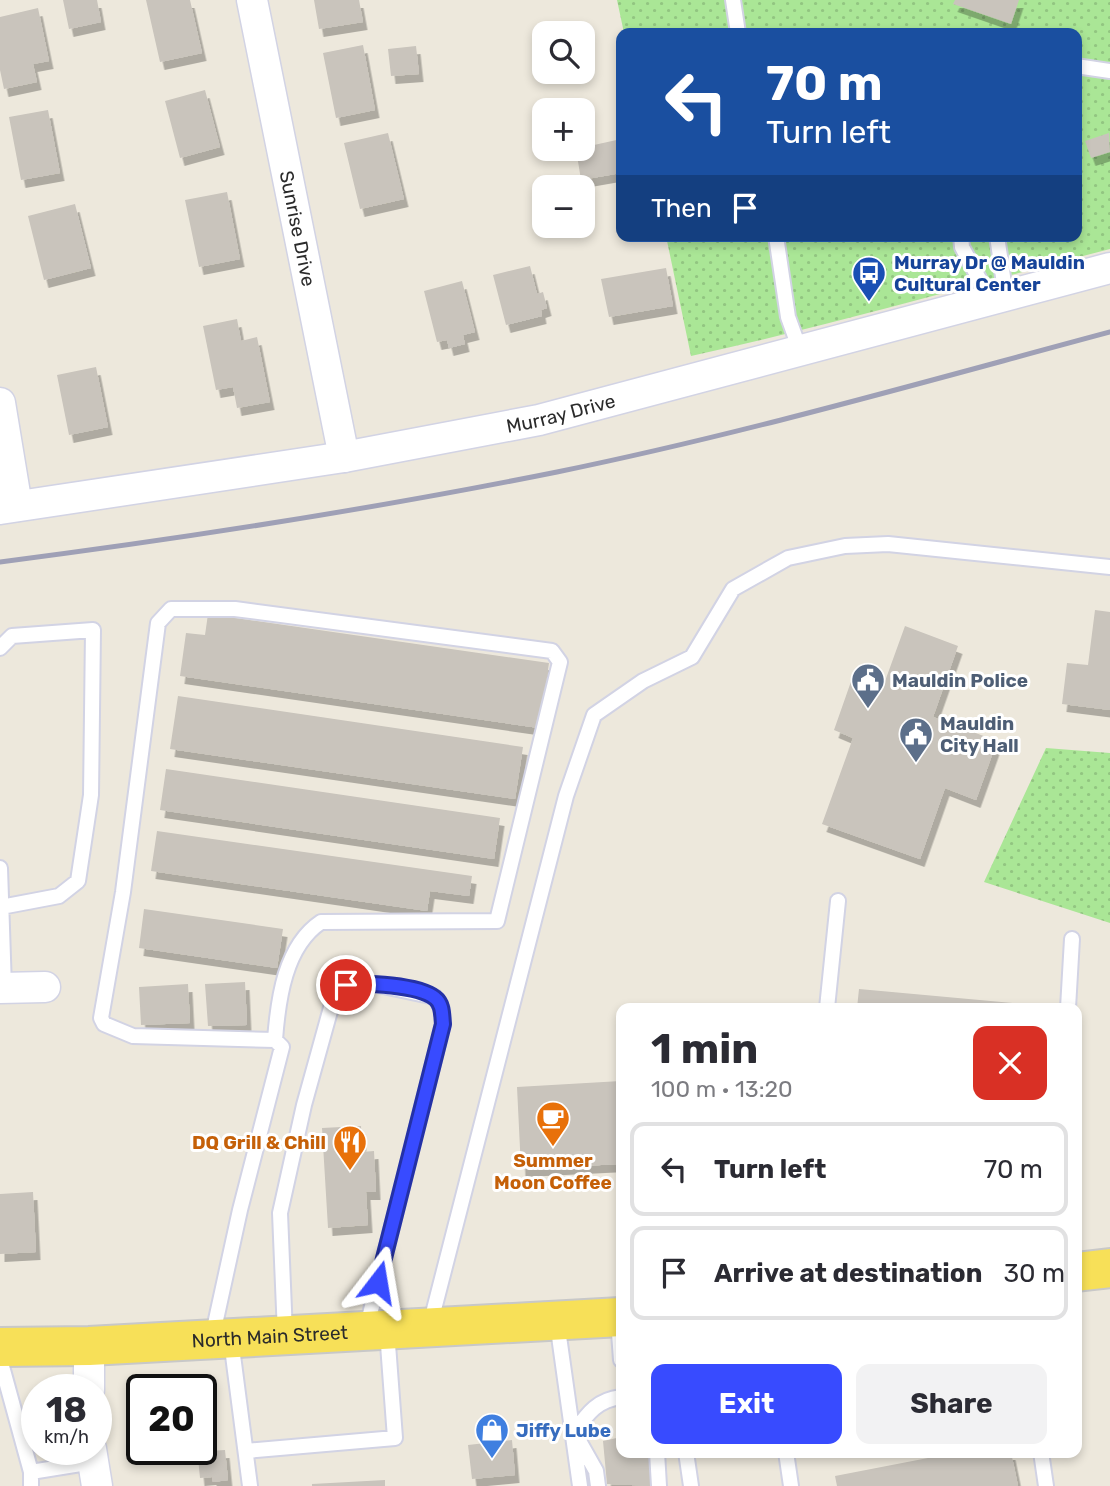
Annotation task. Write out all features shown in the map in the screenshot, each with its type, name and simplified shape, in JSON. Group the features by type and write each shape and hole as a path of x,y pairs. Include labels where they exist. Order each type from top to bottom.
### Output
{"main road":[{"path":"1082,1271 1110,1268"},
{"name":"North Main Street","path":"0,1347 89,1346 616,1317"}],"street":[{"name":"Sunrise Drive","path":"251,0 288,195 344,457"},
{"name":"Murray Drive","path":"9,508 344,457 539,420 1110,268"},
{"path":"0,402 9,508"},
{"path":"2,988 45,987"},
{"path":"89,1346 89,1374"}],"lane":[{"path":"733,0 737,28"},
{"path":"1082,67 1110,71"},
{"path":"777,242 788,317 800,350"},
{"path":"962,242 962,247 998,299"},
{"path":"997,242 998,299"},
{"path":"430,1327 566,796 594,715 643,681 692,657 733,589 788,558 845,546 888,544 1110,568"},
{"path":"250,1486 246,1451 221,1339 240,1210 282,1047 275,1040 133,1036 104,1024 101,1018 123,892 158,623 171,608 235,609 552,651 560,662 498,921 321,922 305,933 278,995 275,1040"},
{"path":"0,648 12,636 93,630 90,795 78,881 59,896 1,907"},
{"path":"0,868 2,988"},
{"path":"827,1003 838,901"},
{"path":"1068,1003 1072,939"},
{"path":"246,1451 395,1438 376,1330 443,1024 442,1009 435,998 412,990 364,982 346,985 332,1004 301,1117 280,1213 285,1335"},
{"path":"557,1320 580,1486"},
{"path":"0,1360 31,1479 94,1466"},
{"path":"573,1432 591,1408 606,1399 616,1398"},
{"path":"573,1432 596,1471 598,1486"},
{"path":"657,1458 659,1486"},
{"path":"687,1458 691,1486"},
{"path":"787,1458 791,1486"},
{"path":"1042,1458 1046,1486"}],"green space":[{"path":"617,0 1110,0 1110,249 849,318 691,356 667,242 1082,242 1082,28 623,28"},
{"path":"1046,748 1110,753 1110,923 984,882"}],"building":[{"path":"63,0 97,0 101,22 69,29"},
{"path":"146,0 190,0 202,53 160,62"},
{"path":"314,0 359,0 363,22 319,29"},
{"path":"955,0 1019,0 1011,24 953,4"},
{"path":"38,8 49,61 33,64 37,82 4,89 0,70 0,17"},
{"path":"363,45 375,110 336,118 323,53"},
{"path":"416,46 419,74 391,76 388,49"},
{"path":"205,90 220,147 180,158 165,101"},
{"path":"48,110 60,173 21,180 9,117"},
{"path":"388,133 404,199 360,209 344,143"},
{"path":"1109,133 1110,152 1091,158 1085,141"},
{"path":"616,140 616,174 595,178 595,175 580,175 578,161 595,161 595,145"},
{"path":"227,192 240,259 199,267 185,200"},
{"path":"75,204 91,268 44,280 28,216"},
{"path":"530,266 537,294 543,292 547,308 541,310 542,316 506,325 493,275"},
{"path":"666,268 673,306 609,317 601,279"},
{"path":"462,281 475,332 463,335 465,344 449,348 447,340 437,342 424,291"},
{"path":"237,319 241,341 257,337 270,402 237,408 233,387 216,390 203,326"},
{"path":"96,367 108,427 69,435 57,375"},
{"path":"1095,610 1110,612 1110,710 1062,704 1067,663 1088,665"},
{"path":"208,614 549,663 539,728 180,676 186,633 205,635"},
{"name":"Mauldin City Hall","path":"905,626 958,646 933,717 997,741 976,800 945,788 920,859 822,824 853,738 834,730 854,673 884,684"},
{"path":"178,696 523,747 515,799 170,749"},
{"path":"166,769 500,818 494,859 160,810"},
{"path":"157,831 472,876 469,896 430,891 427,911 151,871"},
{"path":"144,909 283,929 277,968 139,948"},
{"path":"245,982 247,1025 208,1026 205,984"},
{"path":"188,984 190,1023 141,1025 139,987"},
{"path":"859,989 1011,1003 858,1003"},
{"path":"616,1081 616,1164 521,1169 517,1087"},
{"name":"DQ Grill & Chill","path":"361,1126 362,1152 374,1151 376,1192 366,1192 368,1225 328,1228 322,1128"},
{"path":"33,1192 36,1252 0,1254 0,1194"},
{"path":"616,1438 616,1458 649,1458 655,1486 607,1484 603,1441"},
{"name":"Jiffy Lube","path":"512,1440 515,1475 472,1479 468,1445"},
{"path":"217,1450 225,1450 228,1480 213,1482 212,1477 200,1478 199,1465 217,1465"},
{"path":"928,1458 1012,1458 1018,1486 837,1486 835,1476"},
{"path":"385,1480 385,1486 312,1486 312,1484"}],"railway":[{"path":"0,562 280,522 557,472 765,424 1110,332"}],"place":[{"name":"Murray Dr @ Mauldin Cultural Center","path":"869,303"},
{"name":"Mauldin Police","path":"868,710"},
{"name":"Mauldin City Hall","path":"916,764"},
{"name":"Summer Moon Coffee","path":"553,1148"},
{"name":"DQ Grill & Chill","path":"350,1172"},
{"name":"Jiffy Lube","path":"492,1460"}],"route":[{"path":"346,985 364,982 412,990 435,998 442,1009 443,1024 378,1282"}]}
